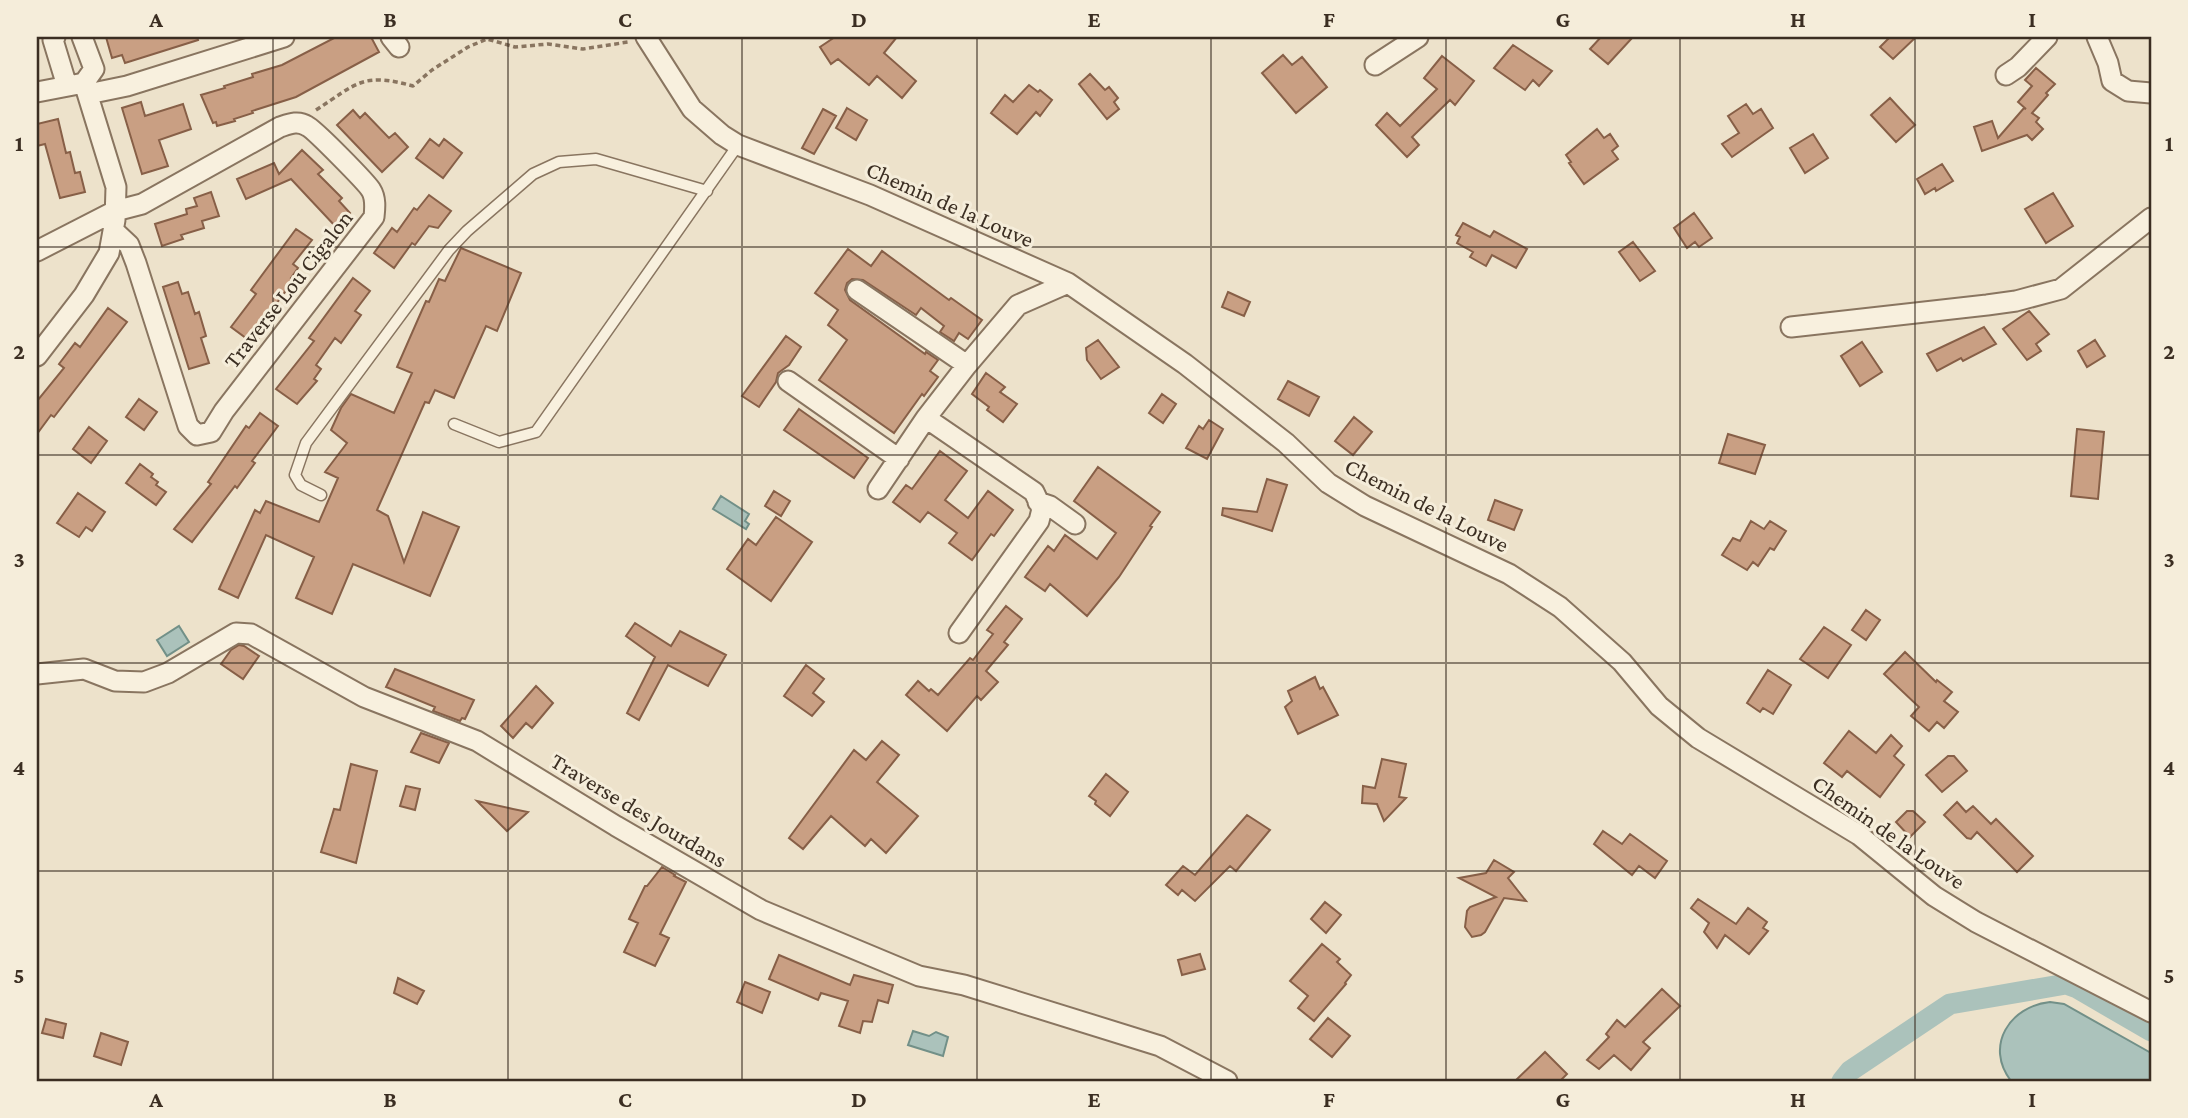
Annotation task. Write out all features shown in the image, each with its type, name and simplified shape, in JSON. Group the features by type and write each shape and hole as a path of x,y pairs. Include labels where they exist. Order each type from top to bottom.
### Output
{"street":[{"path":"55,37 53,40 83,83"},
{"path":"37,356 84,295 108,253 114,221 116,187 83,83 82,37"},
{"path":"37,92 83,83 127,86 284,37"},
{"path":"1375,65 1418,37"},
{"path":"2007,75 2047,37"},
{"path":"2097,37 2112,81 2128,91 2151,93"},
{"name":"Chemin de la Louve","path":"647,38 692,109 722,135 738,145 870,195 1068,283 1185,364 1286,443 1328,483 1365,506 1508,574 1560,607 1622,662 1659,706 1698,738 1859,835 1934,896 1965,916 2151,1012"},
{"path":"37,251 114,221 280,127 295,122"},
{"name":"Traverse Lou Cigalon","path":"114,221 129,245 136,263 188,426 197,435 211,432 224,411 374,217 376,205 371,190 307,125 295,122"},
{"path":"1791,327 2016,301 2061,289 2151,218"},
{"path":"878,489 926,418 1018,305 1068,283"},
{"path":"857,290 967,365"},
{"path":"789,381 899,459"},
{"path":"926,418 1034,492 1042,509 1039,521 959,634"},
{"path":"1038,502 1050,506 1075,524"},
{"name":"Traverse des Jourdans","path":"37,674 84,669 116,681 144,682 168,673 236,633 251,634 363,697 477,741 616,827 774,916 919,975 964,985 1160,1046 1227,1081"}],"lane":[{"path":"454,424 499,442 536,432 738,145"},
{"path":"321,495 301,485 295,475 306,443 449,250 533,174 559,162 596,159 707,191"}],"path":[{"path":"295,122 362,80 387,79 413,86 468,47 487,39 515,47 548,44 583,49 647,38"}],"water":[{"path":"721,496 749,514 745,521 749,524 746,529 713,509"},
{"path":"179,626 189,642 167,656 157,640"},
{"path":"2050,1002 2064,1004 2151,1053 2151,1081 2011,1081 2003,1068 2000,1054 2005,1030 2023,1011"},
{"path":"913,1031 929,1036 936,1032 948,1037 943,1056 908,1045"}],"building":[{"path":"106,37 197,37 198,40 125,63 122,55 112,58"},
{"path":"336,37 371,37 379,52 296,97 252,111 253,113 234,119 235,121 217,126 216,122 213,123 201,95 282,65"},
{"path":"835,37 897,37 884,53 916,81 902,98 877,76 869,85 838,59 831,64 820,47"},
{"path":"1601,37 1633,37 1608,64 1590,49"},
{"path":"1890,37 1916,37 1893,59 1880,47"},
{"path":"1513,45 1552,71 1539,86 1533,80 1525,90 1494,68"},
{"path":"1283,55 1292,65 1302,57 1327,87 1296,113 1262,73"},
{"path":"1442,56 1474,81 1455,105 1450,100 1412,137 1419,145 1407,157 1376,125 1387,113 1400,126 1437,89 1424,78"},
{"path":"2036,68 2055,84 2032,113 2039,118 2036,122 2043,129 2032,140 2027,135 1982,151 1974,127 1992,121 1998,138 2024,108 2026,109 2018,102 2032,86 2025,80"},
{"path":"1090,74 1105,90 1109,87 1118,98 1114,102 1119,109 1107,119 1079,84"},
{"path":"1029,85 1052,100 1040,116 1036,112 1017,134 991,113 1005,95 1013,102"},
{"path":"1890,98 1915,125 1896,142 1871,115"},
{"path":"141,102 145,116 183,104 191,129 159,140 168,166 142,174 122,108"},
{"path":"1746,104 1753,114 1761,109 1773,128 1732,157 1722,144 1739,133 1728,116"},
{"path":"847,108 867,120 856,140 836,128"},
{"path":"823,109 836,116 814,154 802,148"},
{"path":"353,110 360,118 365,113 389,138 395,133 408,147 382,172 337,125"},
{"path":"58,119 66,153 70,152 75,173 80,172 85,192 60,198 45,144 37,146 37,124"},
{"path":"1597,129 1604,138 1610,134 1618,146 1612,151 1618,159 1584,184 1566,155"},
{"path":"1813,134 1828,158 1805,173 1790,148"},
{"path":"430,139 439,146 444,139 462,153 443,178 416,158"},
{"path":"302,150 323,170 318,174 342,198 339,201 350,213 336,227 291,179 246,199 237,179 274,163 279,174"},
{"path":"1942,164 1953,181 1925,194 1917,179"},
{"path":"211,192 219,216 202,221 204,228 181,235 183,239 162,246 155,224 187,214 186,209 197,206 194,198"},
{"path":"2053,193 2073,226 2046,243 2025,209"},
{"path":"429,195 451,211 438,228 429,226 415,245 412,243 394,268 374,253 392,228 397,232 414,208 417,210"},
{"path":"1694,213 1712,238 1699,247 1695,242 1687,248 1674,228"},
{"path":"1463,223 1490,237 1494,231 1527,249 1516,268 1492,255 1486,266 1470,257 1473,252 1457,243 1460,237 1456,235"},
{"path":"296,229 312,240 293,264 298,268 291,278 294,280 259,327 264,330 254,344 231,327 256,294 251,290"},
{"path":"1633,242 1655,271 1640,281 1619,252"},
{"path":"461,248 521,273 497,331 486,326 454,398 435,390 429,403 425,402 377,510 388,516 404,562 423,512 459,527 430,596 353,564 332,614 296,598 314,557 266,535 238,598 219,589 255,510 260,513 266,501 319,522 338,478 325,472 347,443 331,430 341,408 351,394 394,413 412,373 397,367 426,301 429,302 439,279 445,281"},
{"path":"848,249 871,266 882,251 949,300 951,298 982,320 968,339 959,333 954,341 940,332 944,326 921,308 916,315 863,280 852,279 847,283 845,290 850,300 925,354 926,352 938,360 930,371 938,377 894,433 819,380 847,340 828,325 838,310 815,293"},
{"path":"353,278 370,291 355,311 361,315 341,343 335,338 316,365 321,369 314,379 317,381 297,404 276,389 314,341 309,338"},
{"path":"178,282 182,294 188,292 195,314 199,312 206,336 201,338 209,363 189,369 163,287"},
{"path":"1228,292 1250,302 1244,316 1222,307"},
{"path":"108,308 127,322 54,417 51,415 37,434 37,401 64,368 59,364 75,343 80,347"},
{"path":"2029,311 2049,334 2036,344 2041,351 2027,360 2003,329"},
{"path":"1984,327 1996,344 1937,371 1927,354"},
{"path":"786,336 801,347 789,365 778,373 776,382 759,407 742,396"},
{"path":"1098,340 1119,367 1101,379 1087,360 1086,348"},
{"path":"2095,340 2105,356 2087,367 2078,351"},
{"path":"1862,342 1882,372 1860,386 1841,356"},
{"path":"986,373 1005,387 1000,392 1017,404 1003,422 972,394"},
{"path":"1288,381 1319,397 1309,416 1278,399"},
{"path":"1162,394 1176,404 1163,423 1149,413"},
{"path":"139,399 157,412 144,430 126,417"},
{"path":"799,409 868,458 854,478 784,430"},
{"path":"260,413 278,426 252,461 255,463 237,488 235,486 192,542 174,529 211,484 208,482 246,426 249,428"},
{"path":"1354,417 1372,432 1353,455 1335,441"},
{"path":"1209,420 1223,429 1207,459 1186,448 1199,426 1203,429"},
{"path":"89,427 107,441 91,463 73,449"},
{"path":"2077,429 2104,432 2098,499 2071,496"},
{"path":"1728,434 1765,445 1755,474 1719,463"},
{"path":"940,451 967,471 945,500 968,518 988,491 1013,510 972,560 949,543 957,533 928,512 920,522 893,502 906,485 912,489"},
{"path":"140,464 153,474 151,477 158,482 156,485 166,492 156,505 126,483"},
{"path":"1098,467 1160,512 1119,577 1087,616 1050,584 1045,591 1025,577 1048,546 1054,551 1065,535 1097,559 1116,533 1074,501"},
{"path":"1267,479 1287,485 1272,531 1222,515 1223,508 1257,512"},
{"path":"774,491 790,501 781,516 765,506"},
{"path":"78,493 105,512 92,531 86,527 79,537 57,523"},
{"path":"1495,500 1522,510 1514,530 1488,520"},
{"path":"776,517 812,542 771,601 727,569 748,539 756,545"},
{"path":"1751,521 1764,529 1770,521 1786,531 1774,550 1770,548 1758,566 1753,562 1747,570 1722,555 1733,538 1740,541"},
{"path":"1006,606 1022,619 1004,642 1008,645 986,671 998,682 981,700 977,696 947,731 906,695 918,681 938,695 970,658 973,660 993,634 987,630"},
{"path":"1866,610 1880,620 1866,640 1852,630"},
{"path":"635,623 671,646 680,631 726,655 708,686 668,665 639,720 627,713 655,657 626,636"},
{"path":"1824,627 1851,645 1828,678 1800,659"},
{"path":"239,645 259,656 243,679 221,664 231,650"},
{"path":"1905,652 1936,682 1937,680 1952,692 1944,701 1958,712 1944,728 1937,722 1929,731 1911,716 1919,707 1884,674"},
{"path":"806,665 824,679 813,693 824,702 812,716 784,696"},
{"path":"395,669 474,700 465,719 460,721 433,711 435,707 386,687"},
{"path":"1768,670 1791,685 1773,714 1763,708 1760,712 1747,703"},
{"path":"1315,677 1338,715 1298,734 1285,707 1292,701 1288,691"},
{"path":"536,686 553,703 532,728 526,723 513,738 501,726"},
{"path":"1849,731 1876,753 1891,735 1902,746 1894,756 1904,765 1880,797 1847,771 1842,777 1824,763"},
{"path":"421,733 449,743 439,763 411,752"},
{"path":"882,741 899,755 877,782 918,816 886,853 871,839 865,846 831,816 803,849 789,838 854,750 866,760"},
{"path":"1948,756 1954,756 1967,771 1942,792 1926,775"},
{"path":"1382,759 1406,764 1399,797 1406,798 1384,821 1377,804 1362,803 1363,786 1375,788"},
{"path":"351,764 377,771 356,863 321,852 334,809 340,810"},
{"path":"1106,774 1128,792 1110,816 1089,796"},
{"path":"406,786 420,789 415,810 400,806"},
{"path":"477,801 513,809 528,812 507,831"},
{"path":"1957,802 1966,812 1973,806 1991,824 1996,819 2033,856 2017,872 1977,832 1971,839 1967,838 1944,815"},
{"path":"1907,811 1913,811 1925,822 1910,837 1896,822"},
{"path":"1247,815 1270,830 1236,871 1230,866 1195,901 1182,890 1178,895 1166,885 1183,866 1195,875"},
{"path":"1603,831 1622,844 1630,834 1667,861 1655,878 1639,866 1632,875 1594,844"},
{"path":"1494,860 1514,872 1508,878 1526,901 1504,898 1485,932 1472,937 1465,927 1467,911 1470,907 1496,897 1459,878 1486,873"},
{"path":"662,867 686,882 660,934 669,938 655,966 624,952 638,923 629,919 645,886"},
{"path":"1698,899 1736,924 1748,908 1767,922 1763,928 1768,931 1749,954 1725,935 1717,948 1704,932 1709,923 1691,908"},
{"path":"1325,902 1341,915 1326,933 1311,919"},
{"path":"1322,944 1340,959 1337,962 1351,975 1314,1021 1298,1008 1308,996 1290,981"},
{"path":"1200,954 1205,969 1182,975 1178,960"},
{"path":"779,955 850,985 854,975 893,985 888,1003 878,1000 872,1022 863,1021 860,1033 839,1026 848,1001 821,993 818,1000 769,979"},
{"path":"398,978 424,991 417,1004 394,993"},
{"path":"745,982 770,992 762,1013 737,1002"},
{"path":"1662,989 1680,1006 1643,1042 1650,1048 1631,1070 1614,1055 1599,1069 1587,1060 1609,1037 1606,1034 1617,1020 1625,1027"},
{"path":"1328,1018 1350,1036 1332,1057 1310,1039"},
{"path":"46,1019 66,1024 63,1038 42,1033"},
{"path":"101,1033 128,1042 121,1065 94,1056"},
{"path":"1545,1052 1567,1074 1560,1081 1515,1081"}],"waterway":[{"path":"1842,1081 1850,1071 1950,1004 2066,984 2151,1031"}]}
